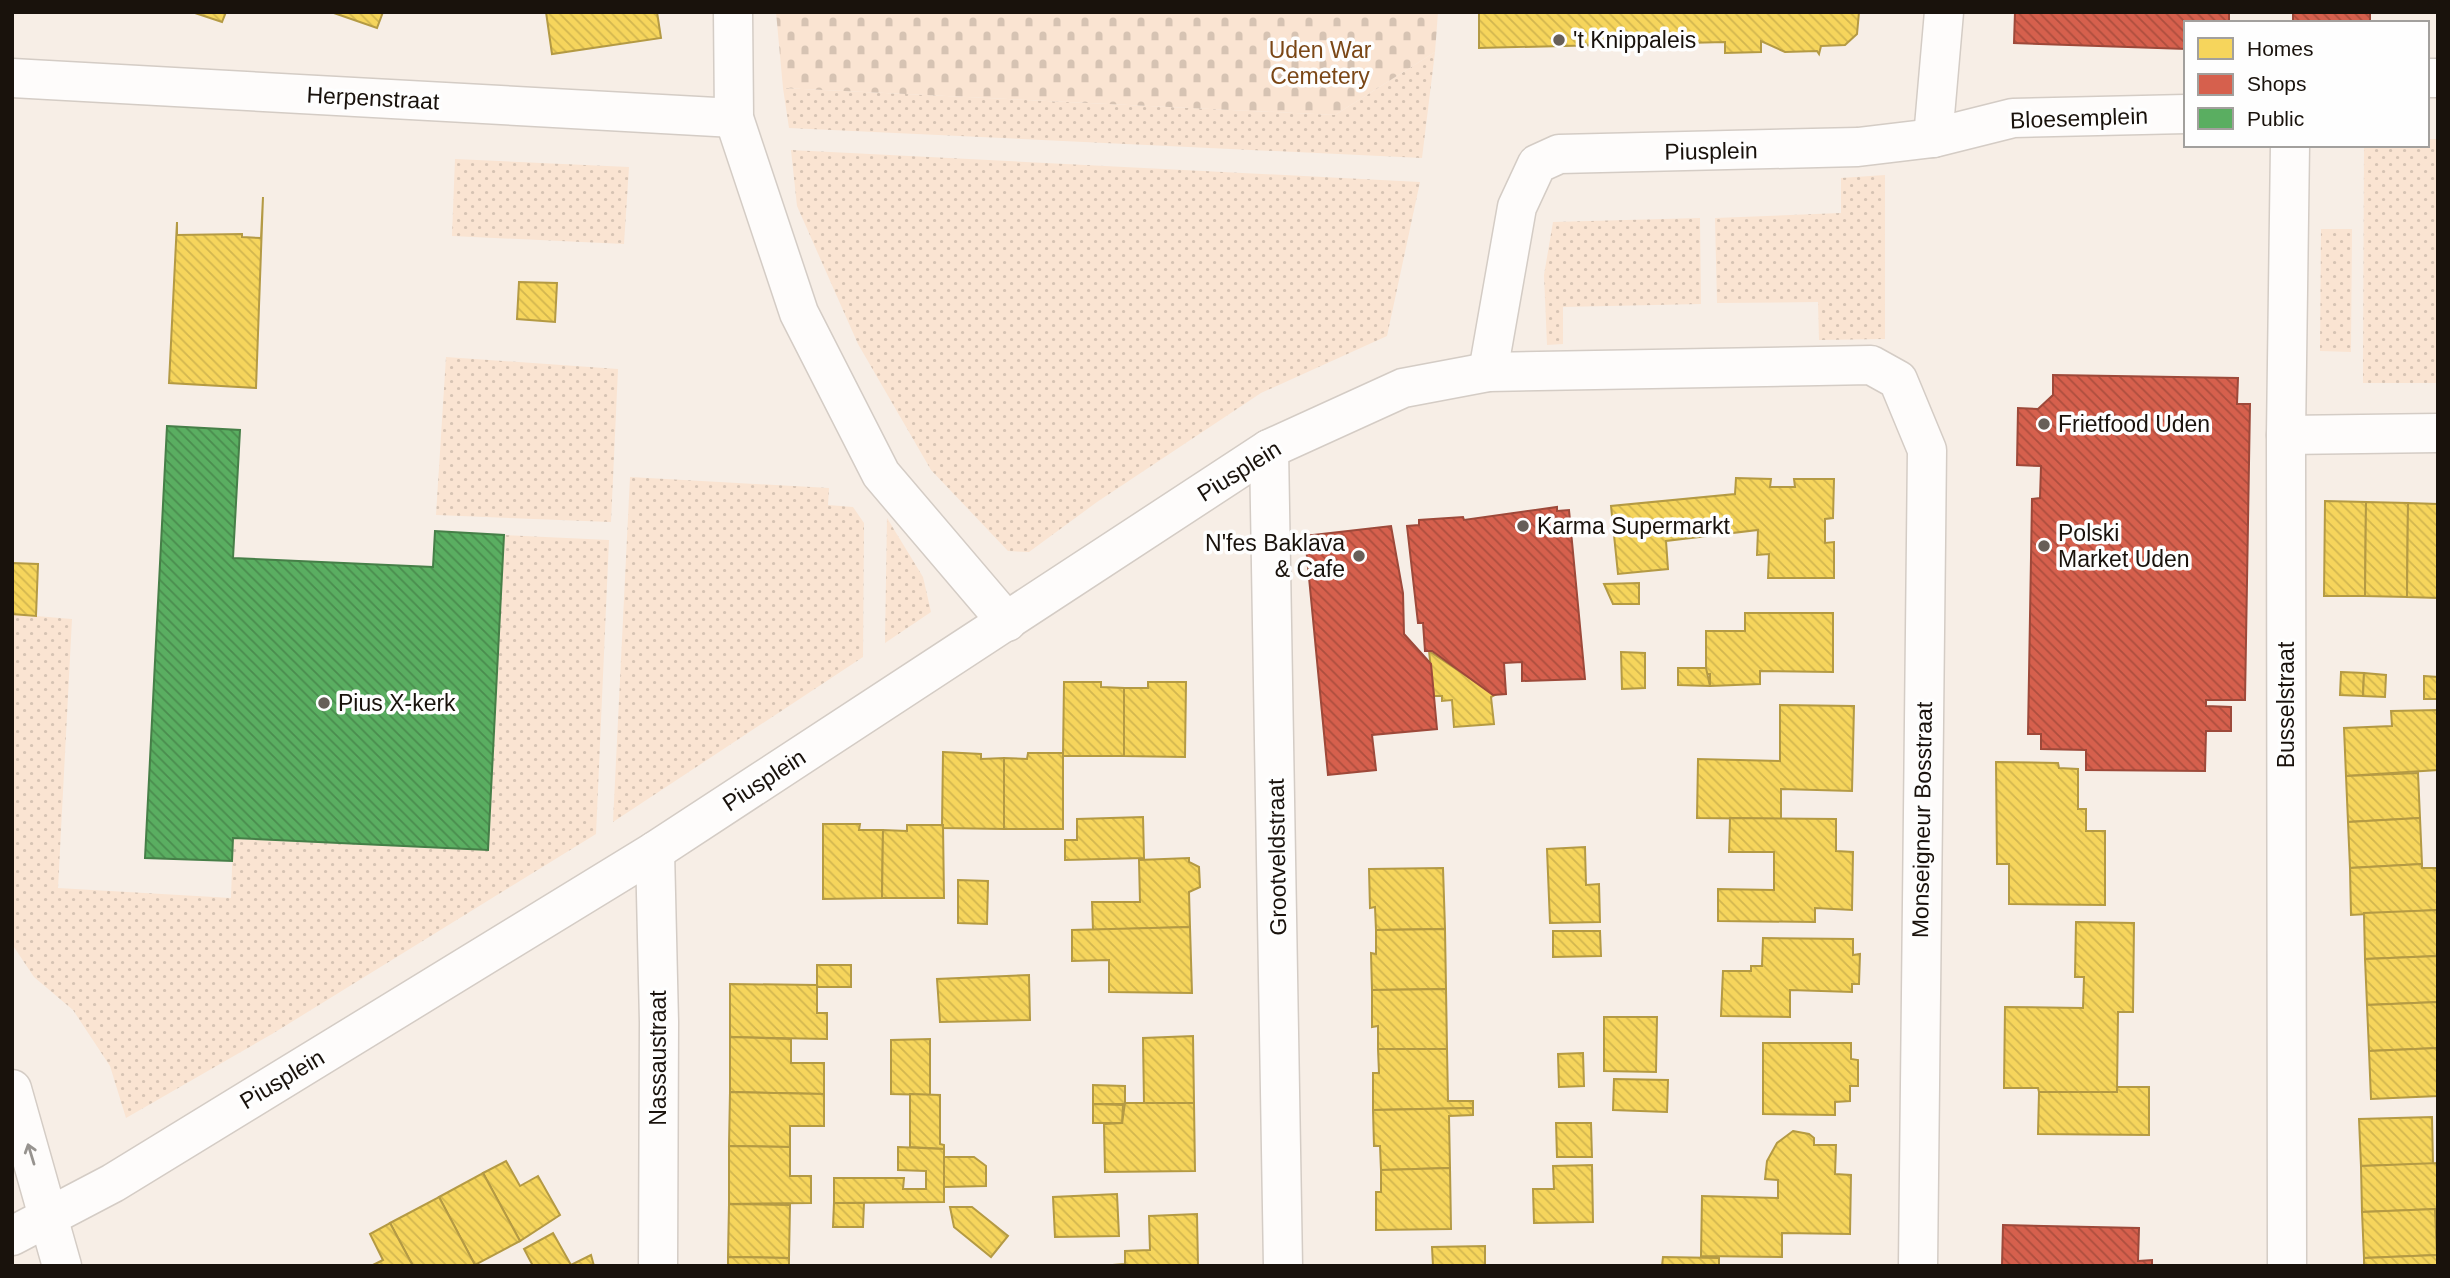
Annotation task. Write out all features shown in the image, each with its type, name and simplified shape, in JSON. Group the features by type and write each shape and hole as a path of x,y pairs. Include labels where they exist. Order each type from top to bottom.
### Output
{"street":[{"path":"733,12 734,118 799,313 881,474 1007,622"},
{"path":"1933,138 1944,12"},
{"name":"Herpenstraat","path":"12,78 734,118"},
{"name":"Bloesemplein","path":"1933,138 2013,118 2184,114"},
{"name":"Piusplein","path":"1488,372 1517,207 1537,164 1559,154 1858,147 1933,138"},
{"name":"Busselstraat","path":"2287,1266 2286,435 2290,147"},
{"name":"Piusplein","path":"12,1236 51,1218 655,851 1269,449 1403,388 1488,372 1871,365 1898,380"},
{"name":"Monseigneur Bosstraat","path":"1898,380 1927,450 1918,1266"},
{"path":"2286,435 2438,433"},
{"name":"Grootveldstraat","path":"1269,449 1283,1266"},
{"name":"Nassaustraat","path":"655,851 659,1022 658,1266"},
{"path":"12,1089 51,1218 62,1266"}],"green space":[{"name":"Uden War Cemetery","path":"776,12 1438,12 1435,52 1335,115 783,88"},
{"path":"1435,52 1422,158 789,128 783,88 1335,115"},
{"path":"2429,139 2438,139 2438,383 2363,383 2364,147 2429,147"},
{"path":"791,150 1420,182 1387,336 1261,393 1097,502 1029,552 1008,551 931,470 858,344 797,206"},
{"path":"455,159 629,167 624,244 452,236"},
{"path":"1885,175 1885,339 1819,340 1818,302 1717,303 1715,218 1841,213 1841,178"},
{"path":"1700,218 1701,304 1563,307 1563,344 1547,345 1544,275 1553,222"},
{"path":"2321,229 2352,229 2351,352 2320,351"},
{"path":"446,357 618,369 611,522 436,515"},
{"path":"630,477 829,488 828,505 853,507 864,523 863,657 613,822"},
{"path":"887,518 923,577 931,612 885,643"},
{"path":"504,535 609,540 596,834 272,1034 126,1118 110,1066 73,1010 34,977 12,944 12,614 72,619 58,888 231,898 233,838 488,850"}],"building: Homes":[{"path":"192,12 226,12 222,22"},
{"path":"331,12 383,12 377,28"},
{"path":"546,12 657,12 661,38 552,54"},
{"path":"1479,12 1859,12 1857,34 1845,45 1821,46 1819,54 1817,51 1785,52 1761,41 1761,52 1725,53 1725,42 1479,48"},
{"path":"263,197 256,388 169,383 177,222 177,235 242,234 242,237 261,238"},
{"path":"519,282 557,283 555,322 517,319"},
{"path":"1736,478 1771,479 1770,487 1795,487 1794,479 1834,479 1833,518 1825,519 1825,543 1834,542 1834,578 1768,578 1769,554 1757,555 1758,530 1666,541 1668,569 1618,574 1611,506 1735,494"},
{"path":"2325,501 2366,502 2365,596 2324,596"},
{"path":"2366,502 2408,503 2407,597 2365,596"},
{"path":"2408,503 2438,504 2438,598 2407,597"},
{"path":"12,563 38,564 36,616 12,614"},
{"path":"1639,583 1639,604 1613,604 1604,584"},
{"path":"1745,613 1833,613 1833,672 1760,671 1760,684 1710,686 1710,674 1706,674 1706,631 1745,631"},
{"path":"1429,651 1495,695 1491,697 1494,724 1454,727 1452,700 1442,701 1442,696 1434,696"},
{"path":"1621,652 1645,653 1645,688 1622,689"},
{"path":"1678,668 1706,668 1710,686 1678,685"},
{"path":"2341,672 2364,673 2363,696 2340,695"},
{"path":"2364,673 2386,675 2385,697 2363,696"},
{"path":"2424,676 2438,677 2438,699 2424,699"},
{"path":"1064,682 1101,682 1101,687 1124,688 1124,756 1063,756"},
{"path":"1148,682 1186,682 1185,757 1124,756 1124,688 1148,688"},
{"path":"1780,705 1854,706 1852,791 1781,789 1781,819 1697,818 1698,759 1780,761"},
{"path":"2438,710 2438,770 2346,776 2344,728 2392,726 2391,711"},
{"path":"943,752 981,754 981,759 1004,758 1004,829 942,828"},
{"path":"1028,753 1063,753 1063,829 1004,829 1004,758 1027,759"},
{"path":"1996,762 2058,763 2059,768 2078,769 2078,809 2086,809 2086,831 2105,831 2105,905 2009,904 2009,864 1997,864"},
{"path":"2418,773 2420,818 2348,822 2346,776"},
{"path":"1143,817 1144,858 1065,860 1065,840 1077,840 1077,819"},
{"path":"1730,818 1836,819 1836,851 1853,852 1852,910 1815,908 1815,922 1718,921 1718,889 1774,890 1774,852 1729,852"},
{"path":"2420,818 2422,864 2350,868 2348,822"},
{"path":"823,824 860,824 859,830 883,830 882,898 823,899"},
{"path":"907,825 943,825 944,898 882,898 883,830 907,831"},
{"path":"1585,847 1586,885 1599,884 1600,922 1550,923 1547,849"},
{"path":"1189,858 1189,862 1199,867 1200,887 1189,892 1190,927 1093,930 1092,902 1140,902 1139,860"},
{"path":"2422,864 2422,868 2438,868 2438,910 2351,915 2350,868"},
{"path":"1443,868 1445,929 1376,930 1375,907 1370,908 1369,869"},
{"path":"958,880 988,881 987,924 958,923"},
{"path":"2438,910 2438,956 2365,959 2364,913"},
{"path":"2076,922 2134,923 2133,1012 2118,1012 2117,1092 2039,1092 2038,1088 2004,1088 2005,1007 2083,1008 2084,977 2075,977"},
{"path":"1190,927 1192,993 1109,992 1109,960 1072,961 1072,930"},
{"path":"1445,929 1446,989 1372,990 1371,953 1376,954 1376,930"},
{"path":"1553,931 1600,931 1601,956 1553,957"},
{"path":"1763,938 1853,939 1853,955 1860,954 1859,984 1852,984 1852,992 1790,990 1790,1017 1721,1016 1723,971 1751,971 1751,966 1762,966"},
{"path":"2438,956 2438,1002 2367,1005 2365,959"},
{"path":"817,965 851,965 851,987 817,987"},
{"path":"1029,975 1030,1020 940,1022 937,979"},
{"path":"730,984 817,985 817,1013 827,1013 827,1039 730,1037"},
{"path":"1446,989 1447,1049 1378,1049 1378,1026 1372,1027 1372,990"},
{"path":"2438,1002 2438,1048 2369,1051 2367,1005"},
{"path":"1604,1017 1657,1017 1656,1072 1604,1071"},
{"path":"1193,1036 1194,1103 1144,1104 1143,1038"},
{"path":"730,1037 791,1039 791,1063 824,1063 824,1094 730,1092"},
{"path":"930,1039 930,1095 891,1094 891,1040"},
{"path":"1763,1043 1851,1043 1851,1059 1858,1060 1858,1086 1850,1086 1850,1101 1835,1102 1835,1115 1763,1114"},
{"path":"2438,1048 2438,1096 2371,1099 2369,1051"},
{"path":"1378,1049 1447,1049 1448,1101 1473,1101 1473,1108 1373,1110 1373,1073 1379,1073"},
{"path":"1583,1053 1584,1086 1559,1087 1558,1054"},
{"path":"1614,1079 1668,1080 1667,1112 1613,1110"},
{"path":"1093,1085 1125,1086 1125,1104 1093,1104"},
{"path":"2117,1087 2149,1087 2149,1135 2038,1134 2039,1092 2117,1092"},
{"path":"730,1092 824,1094 824,1126 790,1126 790,1147 729,1146"},
{"path":"910,1094 940,1095 940,1144 944,1145 944,1149 910,1147"},
{"path":"1125,1103 1194,1103 1195,1171 1105,1172 1104,1124 1122,1123"},
{"path":"1093,1104 1123,1105 1122,1123 1093,1123"},
{"path":"1473,1108 1473,1115 1449,1116 1450,1168 1381,1170 1380,1146 1374,1146 1373,1110"},
{"path":"2432,1117 2433,1164 2361,1166 2359,1119"},
{"path":"1556,1123 1591,1123 1592,1157 1557,1157"},
{"path":"1793,1131 1809,1134 1814,1138 1814,1145 1836,1145 1835,1174 1851,1175 1850,1234 1782,1233 1782,1257 1701,1256 1702,1196 1778,1198 1778,1180 1765,1179 1767,1161 1777,1143"},
{"path":"729,1146 790,1147 790,1176 811,1176 811,1203 729,1204"},
{"path":"898,1147 944,1149 944,1202 834,1203 834,1178 904,1178 903,1189 926,1189 926,1171 898,1170"},
{"path":"944,1157 974,1157 986,1166 986,1186 944,1187"},
{"path":"506,1161 520,1186 538,1176 560,1215 520,1241 483,1173"},
{"path":"2438,1163 2438,1209 2362,1212 2361,1166"},
{"path":"1592,1165 1593,1222 1534,1223 1533,1189 1554,1189 1553,1166"},
{"path":"1450,1168 1451,1229 1376,1230 1376,1192 1381,1192 1381,1170"},
{"path":"483,1173 520,1241 475,1265 439,1197"},
{"path":"1117,1194 1119,1236 1055,1237 1053,1197"},
{"path":"439,1197 475,1265 413,1266 390,1223"},
{"path":"834,1203 864,1203 863,1227 833,1227"},
{"path":"729,1204 790,1205 789,1258 728,1257"},
{"path":"950,1207 972,1207 1008,1236 991,1257 954,1227"},
{"path":"2435,1209 2437,1255 2364,1258 2362,1212"},
{"path":"1197,1214 1198,1266 1100,1266 1125,1264 1125,1251 1150,1250 1149,1216"},
{"path":"390,1223 413,1266 371,1266 383,1260 370,1234"},
{"path":"553,1233 571,1265 591,1255 594,1266 533,1266 524,1249"},
{"path":"1485,1246 1485,1266 1433,1266 1432,1247"},
{"path":"2437,1255 2437,1266 2364,1266 2364,1258"},
{"path":"728,1257 789,1258 789,1266 728,1266"},
{"path":"1663,1257 1719,1258 1719,1266 1662,1266"}],"building: Shops":[{"path":"2015,12 2229,12 2229,21 2184,21 2184,49 2014,43"},
{"path":"2293,12 2370,12 2370,21 2293,21"},
{"path":"2053,375 2238,378 2237,404 2250,404 2245,700 2206,700 2206,706 2231,707 2231,731 2206,731 2205,771 2086,770 2086,750 2041,749 2041,734 2028,734 2032,499 2040,498 2041,466 2017,465 2018,408 2038,409 2053,395"},
{"path":"1557,507 1557,511 1569,510 1585,679 1522,681 1522,662 1504,663 1506,694 1493,695 1432,651 1425,651 1423,623 1418,623 1407,526 1419,525 1419,520 1463,517 1464,520"},
{"path":"1391,526 1403,593 1404,634 1431,664 1437,729 1372,735 1376,770 1328,775 1305,536"},
{"path":"2003,1225 2139,1228 2138,1261 2152,1260 2152,1266 2002,1266"}],"building: Public":[{"name":"Pius X-kerk","path":"167,426 240,430 233,558 433,567 435,531 504,535 488,850 233,838 232,861 145,858"}],"place":[{"name":"'t Knippaleis","path":"1559,40"},
{"name":"Frietfood Uden","path":"2044,424"},
{"name":"Karma Supermarkt","path":"1523,526"},
{"name":"Polski Market Uden","path":"2044,546"},
{"name":"N'fes Baklava & Cafe","path":"1359,556"},
{"name":"Pius X-kerk","path":"324,703"}]}
